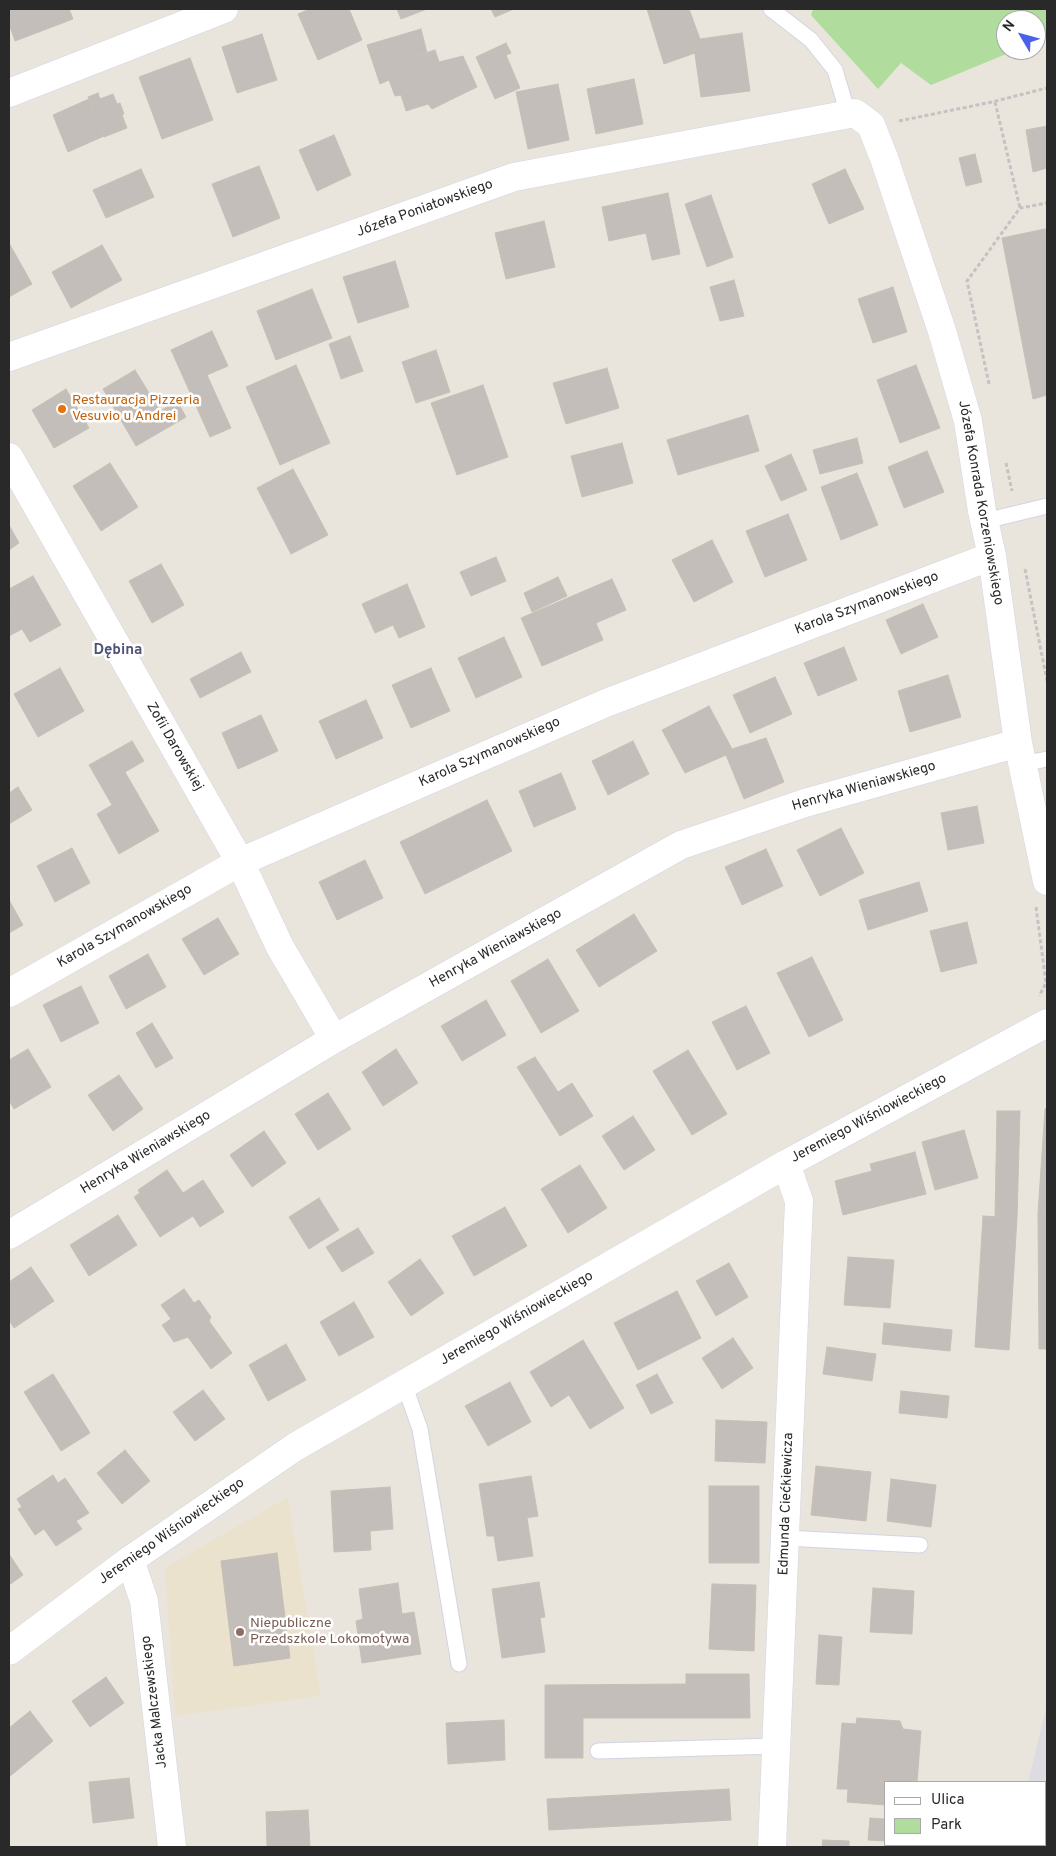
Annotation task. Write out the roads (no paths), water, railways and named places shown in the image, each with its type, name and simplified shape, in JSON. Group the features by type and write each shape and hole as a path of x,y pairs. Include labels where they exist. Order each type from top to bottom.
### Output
{"street":[{"path":"9,94 224,9"},
{"name":"Józefa Poniatowskiego","path":"9,358 514,177 851,114"},
{"name":"Józefa Konrada Korzeniowskiego","path":"851,114 871,125 884,158 942,331 968,421 984,521 1029,755 1041,890"},
{"name":"Zofii Darowskiej","path":"9,457 240,862 280,947 334,1039"},
{"name":"Karola Szymanowskiego","path":"9,993 240,862 606,703 992,556"},
{"name":"Henryka Wieniawskiego","path":"9,1235 334,1039 681,845 805,803 1029,755"},
{"name":"Jeremiego Wiśniowieckiego","path":"9,1651 130,1560 295,1447 786,1164 1043,1011"},
{"name":"Edmunda Ciećkiewicza","path":"772,1847 799,1200 786,1164"},
{"name":"Jacka Malczewskiego","path":"130,1560 144,1601 172,1847"}],"lane":[{"path":"771,9 811,40 835,70 851,114"},
{"path":"984,521 1047,506"},
{"path":"404,1384 420,1428 459,1664"},
{"path":"785,1538 920,1545"},
{"path":"598,1751 777,1746"}],"place":[{"name":"Restauracja Pizzeria Vesuvio u Andrei","path":"62,409"},
{"name":"Niepubliczne Przedszkole Lokomotywa","path":"240,1632"}],"district":[{"name":"Dębina","path":"118,651"}]}
